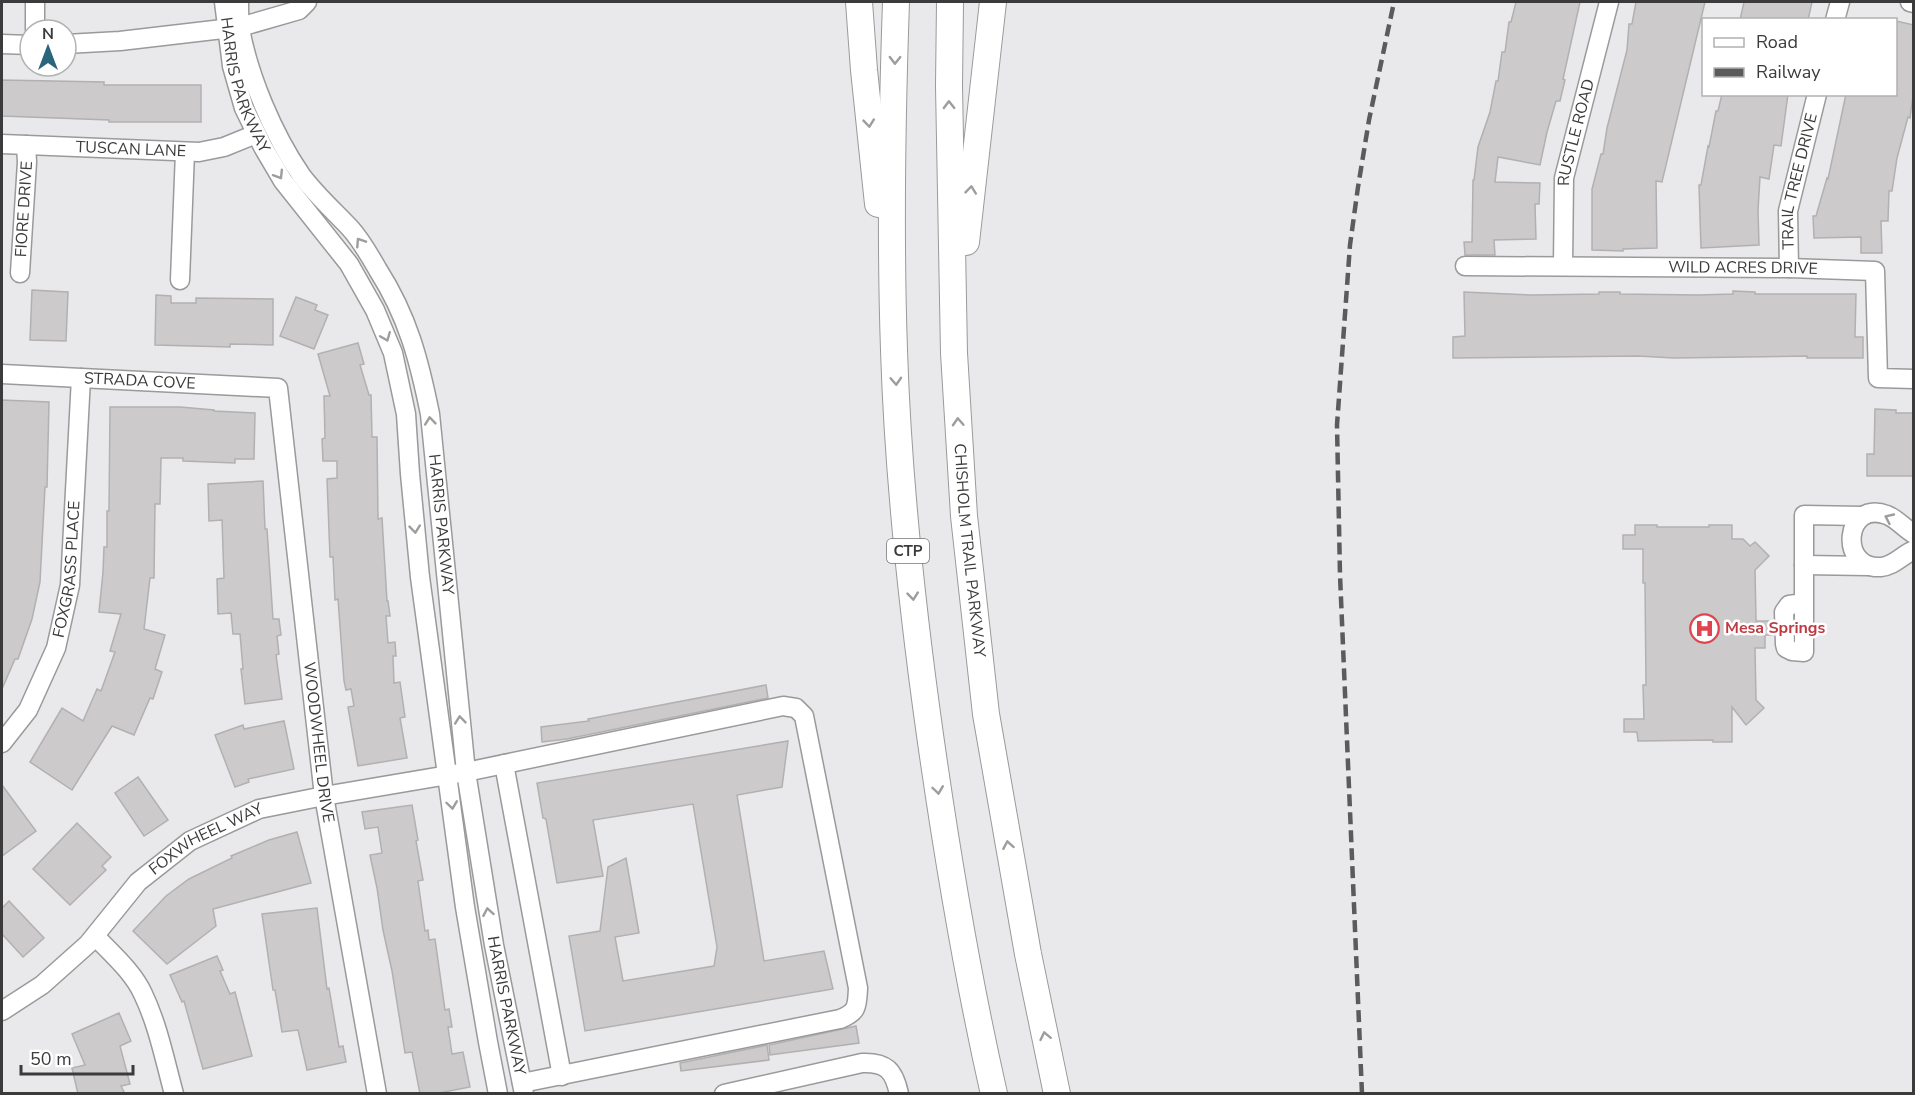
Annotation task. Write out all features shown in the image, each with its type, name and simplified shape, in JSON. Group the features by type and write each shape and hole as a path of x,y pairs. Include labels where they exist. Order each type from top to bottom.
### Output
{"highway":[{"path":"859,2 864,70 894,349"},
{"name":"CTP","path":"896,2 892,168 894,349 905,521 927,711 943,824 978,1020 994,1094"},
{"name":"CHISHOLM TRAIL PARKWAY","path":"950,2 949,86 954,353 964,516 986,714 1028,954 1057,1094"},
{"path":"954,353 993,2"}],"street":[{"path":"35,2 35,18"},
{"name":"HARRIS PARKWAY","path":"224,2 280,139 302,176 352,231 379,271 401,310 420,364 430,414 466,772 494,945 523,1088"},
{"name":"HARRIS PARKWAY","path":"239,2 233,28 232,66 244,108 283,182 349,264 375,310 393,353 406,414 420,577 465,907 498,1094"},
{"path":"78,43 120,41 233,28 299,10 307,2"},
{"name":"RUSTLE ROAD","path":"1563,266 1564,178 1609,2"},
{"path":"1835,18 1839,2"},
{"path":"2,44 18,45"},
{"name":"TRAIL TREE DRIVE","path":"1789,268 1788,211 1817,96"},
{"name":"TUSCAN LANE","path":"2,144 185,152 212,151 256,134"},
{"name":"FIORE DRIVE","path":"20,273 26,145"},
{"path":"180,280 185,152"},
{"name":"WILD ACRES DRIVE","path":"1465,266 1789,268 1875,271 1878,378 1914,379"},
{"name":"STRADA COVE","path":"2,374 278,388"},
{"name":"FOXGRASS PLACE","path":"2,743 28,710 56,648 70,585 81,378"},
{"name":"WOODWHEEL DRIVE","path":"278,388 324,795 377,1094"},
{"path":"1804,603 1804,515 1862,516 1880,513 1889,515 1914,534"},
{"path":"1862,516 1853,528 1851,543 1856,555 1868,566"},
{"path":"1804,565 1887,566 1914,550"},
{"name":"FOXWHEEL WAY","path":"2,1011 42,985 88,944 138,882 190,841 259,809 324,795 466,772 783,706 796,708 804,716 858,988 857,1006 850,1015 840,1019 562,1076"},
{"path":"504,764 562,1076 523,1088"},
{"path":"95,936 126,968 143,993 174,1094"},
{"path":"724,1094 875,1062 888,1068 896,1080 899,1094"}],"building":[{"path":"1516,2 1580,2 1560,101 1556,101 1540,165 1498,157 1495,182 1540,183 1539,204 1535,204 1536,239 1494,240 1495,255 1465,255 1464,242 1472,242 1473,180 1478,147 1490,112 1502,52 1505,52 1509,22 1511,22"},
{"path":"1636,2 1705,2 1662,182 1656,181 1657,248 1623,249 1623,251 1592,250 1592,189 1601,154 1603,154 1607,128 1627,50 1629,24 1632,24"},
{"path":"1744,2 1812,2 1808,18 1740,18"},
{"path":"1897,21 1914,25 1914,88 1910,118 1908,117 1897,158 1892,191 1889,191 1888,221 1881,221 1882,253 1861,253 1861,237 1814,238 1813,216 1816,216 1828,179 1846,96 1897,96"},
{"path":"2,80 104,82 104,85 201,85 201,122 109,122 109,120 2,116"},
{"path":"1722,96 1788,96 1781,146 1774,145 1769,179 1760,177 1759,245 1701,248 1699,185 1701,185 1716,111 1718,111"},
{"path":"32,290 68,292 66,341 30,340"},
{"path":"1733,291 1755,292 1755,294 1856,294 1855,337 1863,337 1863,358 1638,356 1453,358 1453,337 1465,336 1464,292 1532,295 1620,292 1620,294 1698,295 1733,294"},
{"path":"156,295 171,296 171,303 196,303 196,298 273,299 273,345 230,344 230,347 155,345"},
{"path":"296,297 317,305 315,310 328,315 314,349 280,336"},
{"path":"358,343 364,364 360,365 369,395 371,395 372,437 377,437 378,519 382,518 390,616 386,616 388,643 395,642 394,683 400,682 405,717 400,718 407,758 358,766 348,707 354,706 351,689 346,690 344,681 338,599 335,600 333,557 330,557 327,479 337,478 337,461 323,461 324,396 330,396 318,354"},
{"path":"2,400 49,402 47,487 45,487 40,582 32,619 18,659 15,659 2,689"},
{"path":"110,407 180,407 255,413 254,459 235,459 235,463 161,458 160,504 155,504 154,578 150,578 144,629 165,635 155,669 162,672 153,699 150,698 134,735 112,726 72,790 30,762 62,708 83,721 97,689 101,691 115,652 110,651 121,614 99,612 104,547 107,547 107,511 109,511"},
{"path":"1875,409 1896,410 1896,413 1914,413 1914,476 1867,476 1867,454 1874,454"},
{"path":"263,481 273,619 279,619 281,635 277,636 279,654 276,655 282,699 245,704 240,634 233,634 231,613 218,614 217,579 224,578 222,520 209,521 208,484"},
{"path":"1635,525 1709,527 1709,525 1732,525 1732,539 1743,539 1750,546 1755,542 1769,556 1755,570 1756,621 1773,621 1773,635 1765,635 1765,648 1755,648 1756,700 1764,708 1746,725 1732,707 1732,742 1638,741 1637,732 1624,732 1624,719 1644,719 1643,685 1646,685 1643,549 1623,549 1623,535 1635,535"},
{"path":"766,685 768,698 567,739 542,742 541,727 589,721 588,719"},
{"path":"284,721 294,769 248,779 249,782 235,787 215,735 243,725 244,729"},
{"path":"788,741 782,787 737,795 764,961 824,951 833,989 585,1031 569,936 600,931 608,867 626,858 639,933 615,937 623,981 714,966 717,947 693,804 593,820 603,876 557,883 537,783"},
{"path":"138,777 168,820 144,836 115,793"},
{"path":"2,785 36,831 2,856"},
{"path":"412,805 423,880 418,881 425,931 428,930 429,940 435,939 445,1010 449,1009 452,1027 448,1027 452,1054 463,1052 470,1087 434,1094 420,1094 412,1052 405,1053 370,855 382,853 378,827 365,829 362,812"},
{"path":"77,823 111,857 102,866 106,870 70,905 33,869"},
{"path":"297,832 311,883 213,909 216,926 167,964 133,931 166,896 189,879 232,858 231,856 269,840"},
{"path":"9,901 44,938 23,957 2,934 2,908"},
{"path":"317,908 327,989 329,988 339,1047 343,1046 346,1062 307,1070 298,1030 282,1032 275,990 273,990 262,914"},
{"path":"217,956 223,970 220,971 230,994 235,992 252,1056 203,1069 184,1001 182,1002 170,975"},
{"path":"119,1013 131,1041 120,1046 130,1084 121,1086 125,1094 78,1094 72,1068 85,1065 72,1034"},
{"path":"856,1026 859,1043 770,1055 769,1045"},
{"path":"767,1045 769,1060 681,1071 680,1063"}],"railway":[{"path":"1362,1094 1340,575 1337,425 1350,245 1369,120 1394,2"}],"place":[{"name":"Mesa Springs","path":"1704,628"}]}
